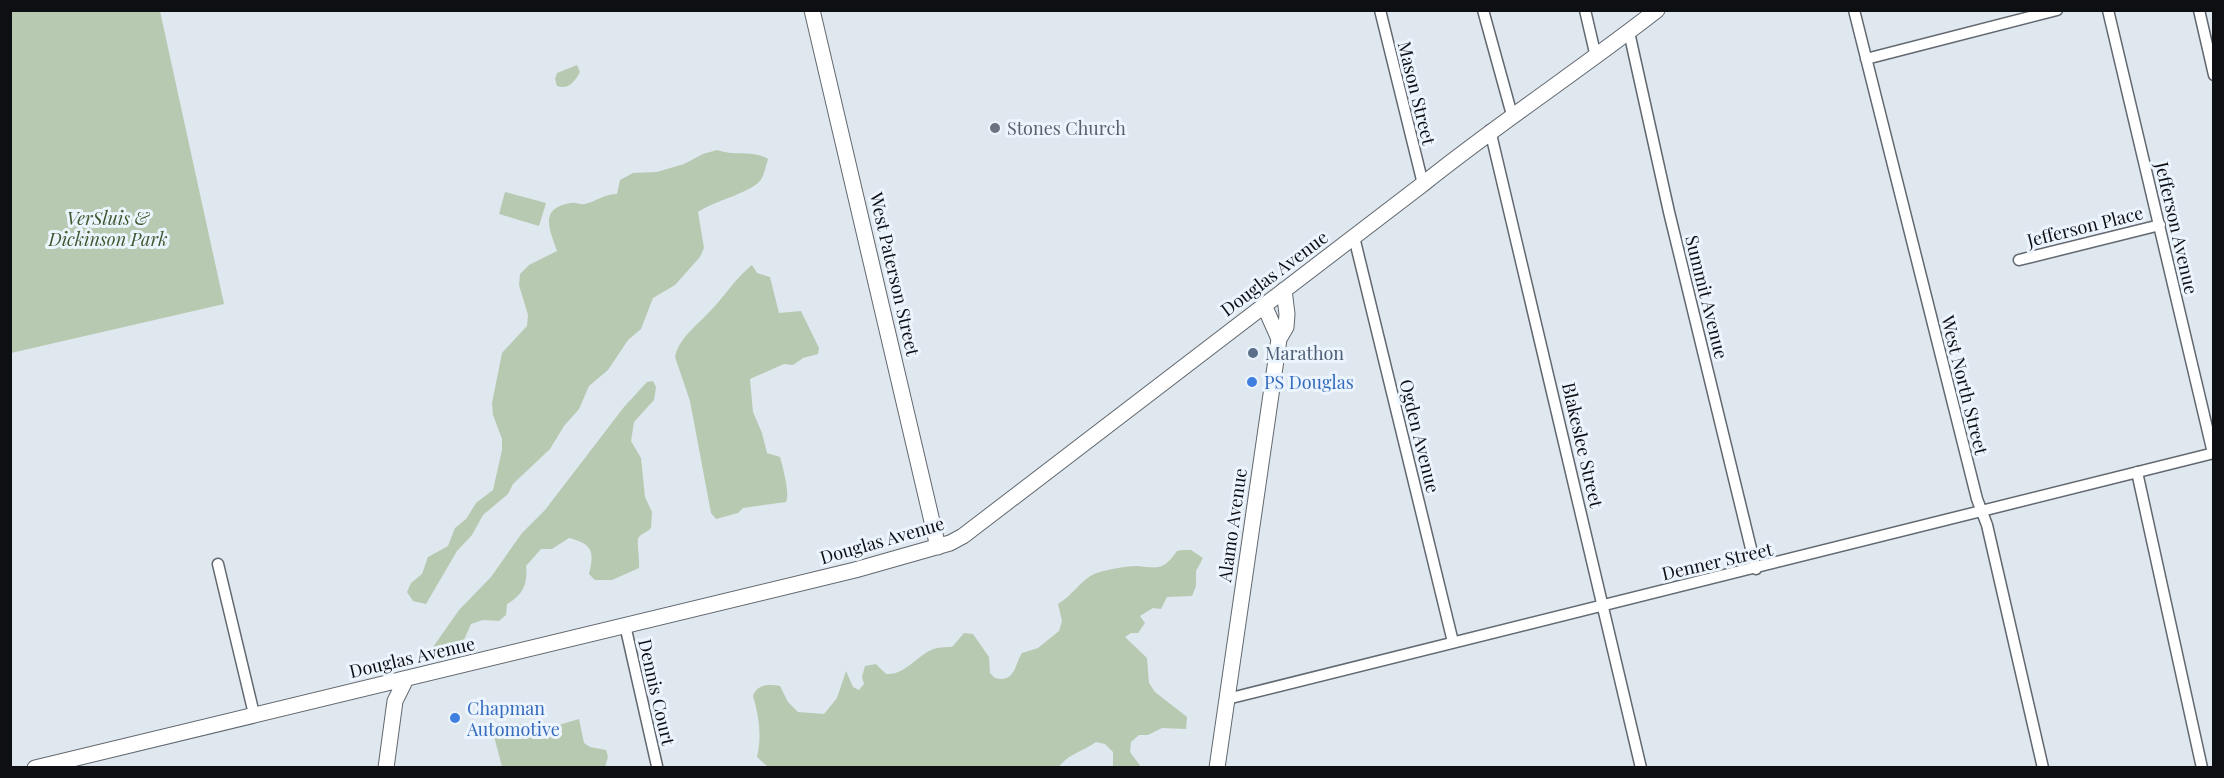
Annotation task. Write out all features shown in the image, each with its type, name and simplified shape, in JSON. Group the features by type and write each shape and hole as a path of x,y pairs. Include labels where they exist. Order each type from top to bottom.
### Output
{"main road":[{"name":"West Paterson Street","path":"812,10 938,547"},
{"name":"Douglas Avenue","path":"35,768 855,570 938,547 963,536 1423,184 1490,130 1596,57 1657,10"},
{"name":"Alamo Avenue","path":"1217,768 1279,339 1286,327 1284,290"},
{"path":"1264,305 1279,339"},
{"path":"386,768 395,701 406,679"}],"street":[{"name":"Mason Street","path":"1380,10 1423,184"},
{"path":"1483,10 1512,115"},
{"path":"1585,10 1596,57"},
{"name":"West North Street","path":"1854,10 1982,512 2043,768"},
{"path":"1866,60 2056,10"},
{"name":"Jefferson Avenue","path":"2108,10 2213,453"},
{"path":"2199,10 2214,75"},
{"name":"Summit Avenue","path":"1629,32 1669,212 1756,569"},
{"name":"Blakeslee Street","path":"1490,130 1641,768"},
{"name":"Jefferson Place","path":"2019,260 2160,225"},
{"name":"Ogden Avenue","path":"1354,237 1453,642"},
{"name":"Denner Street","path":"1227,699 1604,604 1756,569 2213,453"},
{"path":"2137,472 2202,768"},
{"path":"219,564 254,714"},
{"name":"Dennis Court","path":"625,625 657,766"}],"green space":[{"name":"VerSluis & Dickinson Park","path":"10,11 160,11 224,304 11,353"},
{"path":"577,65 580,72 574,81 565,87 557,86 555,79 557,73"},
{"path":"717,150 756,154 768,159 762,178 751,188 698,212 704,248 700,257 675,285 653,298 641,329 628,340 608,370 589,386 579,409 564,426 550,449 513,484 508,494 483,515 472,535 457,551 426,604 413,601 407,592 411,583 422,574 428,557 448,546 455,528 466,519 476,503 493,490 502,450 502,439 493,415 492,403 502,353 527,326 528,315 519,285 520,274 529,265 557,251 550,228 550,215 561,206 573,203 585,204 617,194 620,180 633,173 657,172"},
{"path":"505,192 546,203 539,226 499,214"},
{"path":"752,265 757,273 770,277 779,313 801,311 819,348 818,354 803,358 793,365 784,364 750,379 753,412 767,453 780,457 787,487 786,502 743,508 738,513 716,519 711,513 690,401 675,357 685,337"},
{"path":"653,381 656,387 654,400 634,422 631,441 641,458 645,497 652,512 651,528 638,539 639,568 612,580 595,580 589,574 592,560 590,550 583,543 569,538 552,549 541,549 526,566 526,578 521,593 507,604 506,615 499,621 483,620 471,624 463,642 446,646 433,654 431,650 459,610 491,577 522,533 545,510 624,407 647,382"},
{"path":"1191,550 1203,558 1196,571 1196,586 1192,596 1167,597 1161,609 1153,608 1140,616 1145,623 1138,633 1131,633 1125,637 1147,658 1149,683 1155,692 1187,717 1186,729 1162,728 1148,735 1139,735 1131,742 1130,752 1141,767 1113,767 1113,752 1105,744 1096,742 1071,756 1058,768 769,768 757,757 759,726 753,696 760,687 780,686 788,702 798,712 824,714 837,698 846,671 853,687 859,690 864,684 862,677 865,666 876,664 886,674 893,674 906,668 930,650 952,647 964,633 973,634 989,657 990,673 995,678 1007,678 1013,672 1022,653 1038,648 1059,631 1062,621 1058,604 1090,576 1121,567 1160,567 1168,562 1177,551"},
{"path":"579,719 584,743 590,747 606,750 608,757 605,767 502,767 493,732 501,731 516,723 545,729"}],"place":[{"name":"Stones Church","path":"995,128"},
{"name":"Marathon","path":"1253,353"},
{"name":"PS Douglas","path":"1252,382"},
{"name":"Chapman Automotive","path":"455,718"}]}
